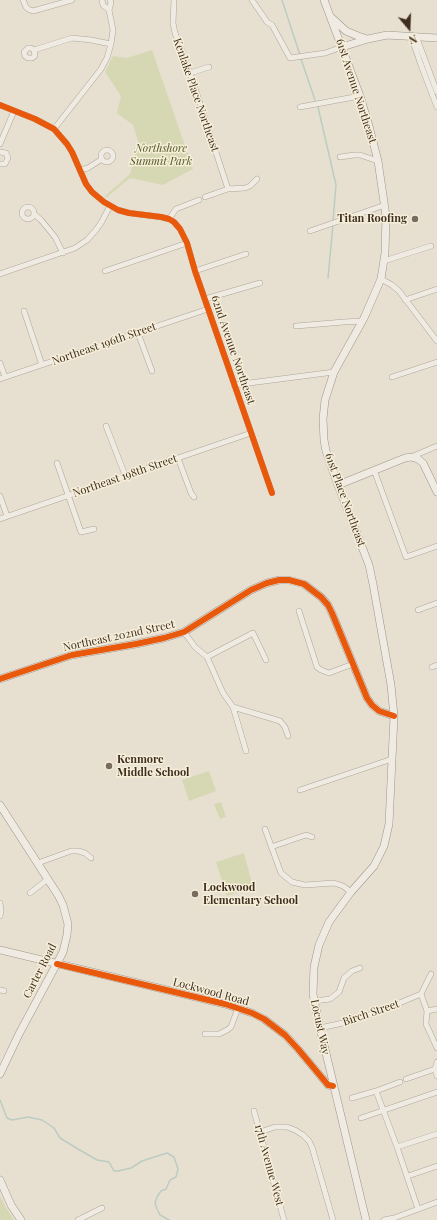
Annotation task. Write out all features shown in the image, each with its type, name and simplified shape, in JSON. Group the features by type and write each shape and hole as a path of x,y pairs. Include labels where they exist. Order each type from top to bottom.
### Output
{"main road":[{"name":"61st Avenue Northeast","path":"324,0 360,96 378,161 386,216 384,261 381,279"},
{"path":"331,17 351,33 368,39"},
{"path":"342,48 368,39 387,35 437,38"},
{"name":"61st Place Northeast","path":"381,279 362,322 334,372 325,400 323,423 326,451 370,571 392,685 394,731"},
{"path":"338,485 405,458 411,457 418,459 423,463 437,492"},
{"name":"Northeast 202nd Street","path":"0,679 72,655 164,638 184,632 251,590 278,580 289,580 304,584 321,597 328,605 332,613 353,664"},
{"path":"353,664 367,698 372,705 379,711 394,716"},
{"name":"Locust Way","path":"366,1220 314,1001 314,967 319,944 329,922 374,866 384,846 389,824 394,731"},
{"name":"Carter Road","path":"0,805 48,879 62,904 68,924 63,952 19,1034 0,1074"},
{"name":"Lockwood Road","path":"0,950 225,1004 252,1013 275,1027 298,1049 328,1085 333,1086"},
{"path":"0,1180 11,1205 21,1220"}],"street":[{"path":"23,0 26,7 33,11 72,0"},
{"path":"102,0 104,5 109,10"},
{"path":"54,129 101,69 107,58 113,30 109,10 111,3 110,0"},
{"name":"Kenlake Place Northeast","path":"174,0 173,23 175,33 228,189"},
{"path":"252,0 262,16 272,25 290,58 321,54 342,48"},
{"path":"414,36 437,92"},
{"path":"414,36 421,65 437,107"},
{"path":"34,50 72,38 111,44"},
{"path":"190,74 209,67"},
{"path":"300,107 360,96"},
{"path":"0,105 35,119 54,129 67,144 76,160 86,184 92,192 110,206 129,213 169,219 176,209 199,200"},
{"path":"0,144 14,111"},
{"path":"0,152 6,153 8,158 6,164 0,164"},
{"path":"340,157 360,155 378,161"},
{"path":"80,170 88,168 102,159"},
{"path":"205,197 228,189 245,188 250,186 257,179"},
{"path":"310,231 385,205"},
{"path":"0,274 75,248 87,240 99,226 110,206"},
{"path":"34,214 55,237 63,253"},
{"name":"62nd Avenue Northeast","path":"169,219 180,229 187,243 195,272 272,493"},
{"path":"104,272 187,243"},
{"path":"384,261 431,246"},
{"path":"195,272 246,254"},
{"path":"381,279 399,291 437,341"},
{"path":"205,299 260,284"},
{"path":"405,300 437,289"},
{"name":"Northeast 196th Street","path":"3,378 208,309"},
{"path":"24,310 42,365"},
{"path":"296,326 362,322"},
{"path":"138,333 152,371"},
{"path":"392,377 437,362"},
{"path":"0,363 3,378"},
{"path":"234,384 334,372"},
{"path":"106,426 125,475"},
{"name":"Northeast 198th Street","path":"0,518 251,433"},
{"path":"411,457 437,446"},
{"path":"178,458 191,493 194,497"},
{"path":"57,463 81,532 94,529"},
{"path":"374,470 406,556 437,546"},
{"path":"0,496 7,516"},
{"path":"418,610 437,603"},
{"path":"299,611 317,667 329,673 353,664"},
{"path":"184,632 195,647 207,657 223,693 233,707 246,751"},
{"path":"207,657 253,633 266,660"},
{"path":"233,707 280,721 285,726 288,736"},
{"path":"300,790 392,759"},
{"path":"265,830 281,872 292,882 305,885 334,883 343,886 352,892"},
{"path":"271,847 306,835 312,837"},
{"path":"38,863 71,851 85,853 91,858"},
{"path":"30,893 48,879"},
{"path":"0,903 2,911 0,916"},
{"path":"314,1001 330,999 339,992 344,978 352,971 360,968"},
{"path":"430,974 421,994 426,1011 426,1024 437,1048"},
{"name":"Birch Street","path":"320,1028 352,1021 421,994"},
{"path":"205,1034 219,1034 231,1027 238,1008"},
{"path":"426,1011 437,1009"},
{"path":"437,1062 435,1069 437,1076"},
{"path":"406,1078 435,1069"},
{"path":"352,1098 400,1082"},
{"path":"376,1091 408,1176 418,1209"},
{"path":"361,1118 437,1092"},
{"name":"17th Avenue West","path":"254,1111 284,1220"},
{"path":"260,1132 275,1127 287,1127 303,1135 312,1147 333,1220"},
{"path":"397,1147 437,1134"},
{"path":"408,1176 437,1166"},
{"path":"384,1220 394,1218 437,1202"},
{"path":"78,1220 102,1208"}],"green space":[{"name":"Northshore Summit Park","path":"152,50 193,169 163,185 130,178 106,198 105,196 130,174 138,141 133,125 117,113 121,96 105,72 113,56 127,58"},
{"path":"209,771 216,791 189,801 182,780"},
{"path":"221,802 226,817 220,819 214,804"},
{"path":"244,853 253,887 227,896 216,862"},
{"path":"0,1196 5,1206 14,1220 0,1220"}],"waterway":[{"path":"282,0 300,55"},
{"path":"301,59 315,100"},
{"path":"318,107 336,185 333,221"},
{"path":"328,278 333,224"},
{"path":"0,1100 7,1118 12,1120 28,1117 42,1120 54,1128 60,1138 97,1160 109,1162 114,1171 131,1168 142,1161 167,1153 174,1157 178,1169 176,1177 170,1180 166,1189 161,1191 155,1203 160,1215 169,1220"}],"cycle path":[{"path":"0,105 35,119 54,129 72,152 86,184 92,192 104,202 118,210 129,213 169,219 180,229 187,243 195,271 272,493"},
{"path":"0,679 72,655 136,644 184,632 251,590 267,583 279,580 289,580 304,584 321,597 328,605 367,698 379,711 394,716"},
{"path":"57,964 225,1004 252,1013 264,1019 285,1035 328,1085 333,1086"}],"place":[{"name":"Titan Roofing","path":"415,219"},
{"name":"Kenmore Middle School","path":"109,766"},
{"name":"Lockwood Elementary School","path":"195,894"}]}
